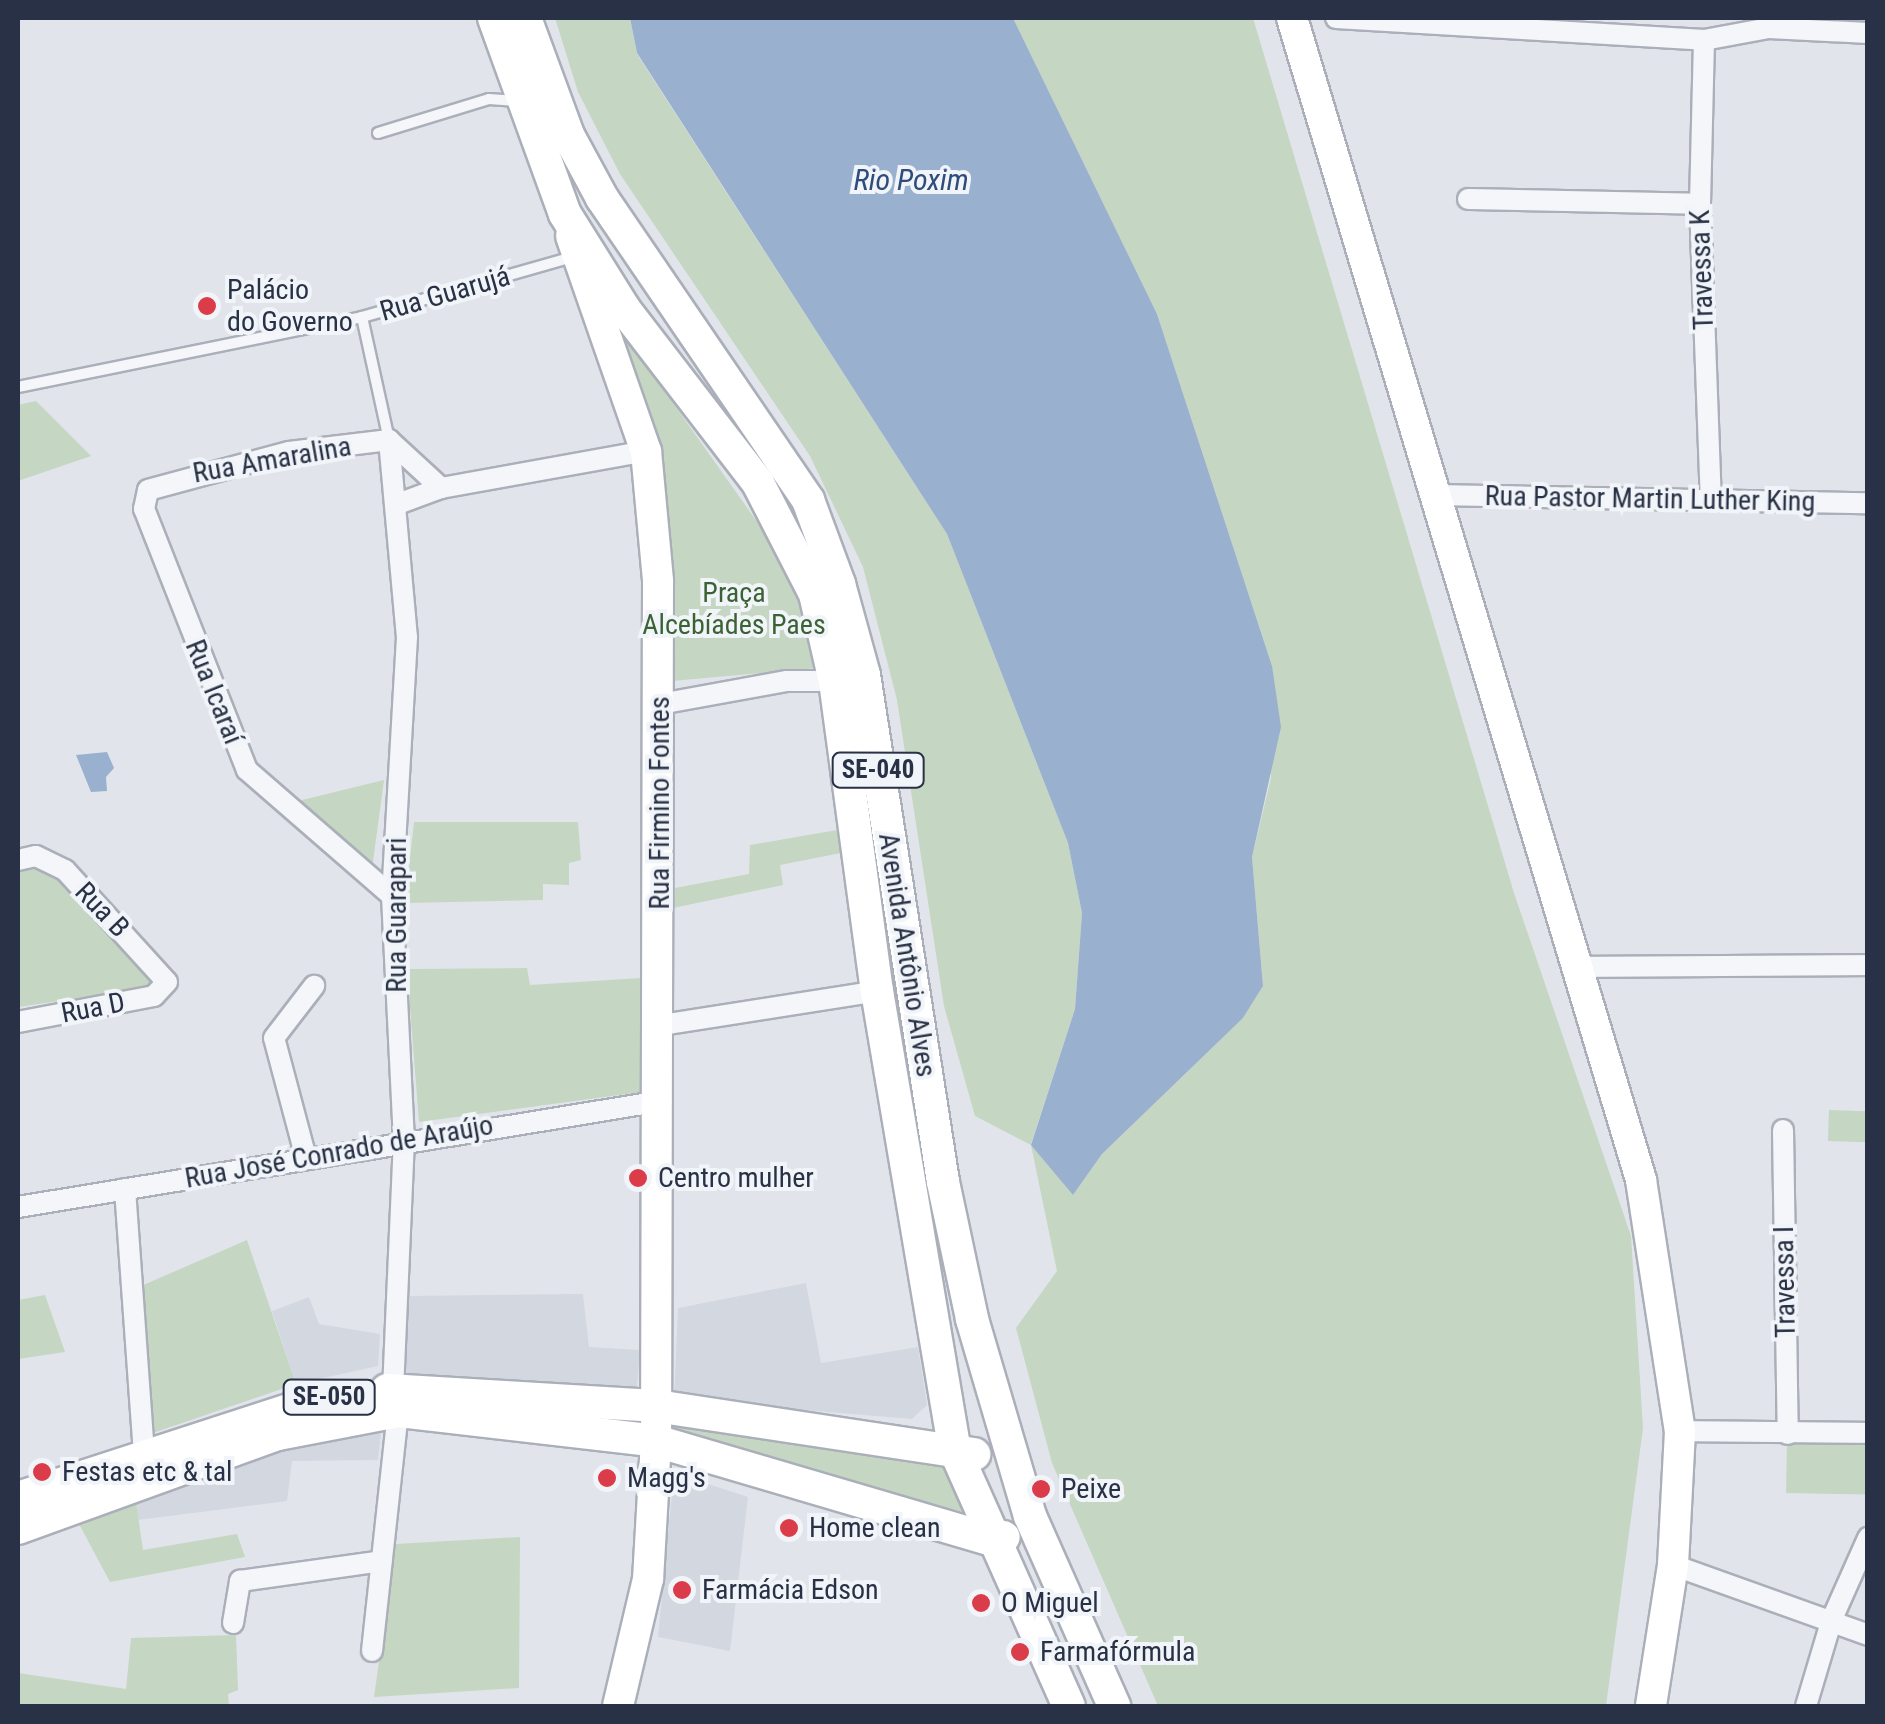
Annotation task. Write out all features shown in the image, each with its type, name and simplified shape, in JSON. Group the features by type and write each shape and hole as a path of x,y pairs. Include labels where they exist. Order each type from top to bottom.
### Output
{"main road":[{"name":"SE-040","path":"494,18 520,101 565,214"},
{"name":"Avenida Antônio Alves","path":"525,18 568,135 682,321 808,500 839,584 864,675 942,1182 1014,1472 1114,1706"},
{"name":"Avenida Antônio Alves","path":"565,214 793,542 815,594 834,681 877,990 954,1448 1069,1706"},
{"path":"19,1504 395,1400 656,1440 992,1540 1016,1532 1030,1516"},
{"name":"SE-050","path":"19,1504 262,1414 395,1400 656,1406"},
{"path":"656,1406 954,1448 1014,1472"}],"street":[{"path":"1292,18 1641,1180 1680,1431 1673,1564 1650,1706"},
{"path":"1336,18 1519,22 1704,40 1770,22 1868,33"},
{"name":"Travessa K","path":"1704,40 1700,204 1711,500"},
{"path":"1468,200 1700,204"},
{"name":"Rua Firmino Fontes","path":"565,214 646,450 658,581 661,1100 656,1440 648,1579 618,1706"},
{"name":"Rua Amaralina","path":"148,490 289,452 389,440 441,488"},
{"name":"Rua Guarapari","path":"372,1651 395,1400 404,1139 392,896 406,638 398,504 389,440"},
{"path":"398,504 441,488 646,450"},
{"name":"Rua Icaraí","path":"148,490 144,509 247,770 392,896"},
{"name":"Rua Pastor Martin Luther King","path":"1433,494 1868,503"},
{"path":"660,704 787,680 834,681"},
{"name":"Rua B","path":"18,860 36,856 65,870 164,974 166,990"},
{"path":"1577,968 1868,965"},
{"path":"306,1158 274,1038 314,986"},
{"name":"Rua D","path":"18,1022 166,990"},
{"path":"661,1025 877,990"},
{"name":"Rua José Conrado de Araújo","path":"18,1207 404,1139 661,1100"},
{"name":"Travessa I","path":"1783,1130 1788,1434"},
{"path":"125,1188 144,1456"},
{"path":"1680,1431 1868,1432"},
{"path":"1806,1706 1832,1620 1868,1538"},
{"path":"233,1623 240,1581 382,1561"},
{"path":"1673,1564 1868,1635"}],"lane":[{"path":"378,133 489,99 520,101"},
{"name":"Rua Guarujá","path":"18,387 362,318 577,256"},
{"path":"362,318 389,440"}],"shaded area":[{"path":"806,1283 821,1363 918,1347 927,1405 912,1419 674,1399 678,1308"},
{"path":"583,1294 589,1347 640,1350 637,1388 401,1373 407,1296"},
{"path":"309,1297 319,1324 380,1334 378,1366 296,1384 272,1311"},
{"path":"382,1423 378,1460 292,1461 287,1501 138,1520 136,1502 285,1445"},
{"path":"674,1473 748,1497 730,1651 658,1637"}],"green space":[{"path":"555,18 630,18 637,54 947,534 1068,843 1082,913 1075,1009 1031,1144 1073,1195 1102,1154 1243,1018 1263,986 1252,857 1271,778 1272,666 1157,314 1013,18 1253,18 1514,893 1631,1236 1643,1428 1606,1706 1158,1706 1052,1463 1016,1328 1057,1271 1031,1145 975,1116 944,1006 897,700 863,567 810,456 620,174 578,92"},
{"name":"Praça Alcebíades Paes","path":"593,290 777,550 802,606 817,668 672,681 666,542"},
{"path":"36,401 91,456 18,481 18,405"},
{"path":"384,780 372,869 294,802"},
{"path":"414,822 578,822 581,860 569,863 569,885 543,884 543,900 405,903"},
{"path":"837,830 841,853 780,865 783,885 673,908 675,888 749,874 750,845"},
{"path":"42,855 156,987 18,1007 18,863"},
{"path":"527,968 530,985 641,978 649,1091 419,1122 407,969"},
{"path":"1829,1110 1867,1111 1866,1142 1828,1141"},
{"path":"247,1240 296,1384 150,1434 141,1286"},
{"path":"45,1295 65,1352 18,1359 18,1300"},
{"path":"663,1416 942,1458 963,1512 663,1430"},
{"path":"1787,1441 1867,1442 1866,1494 1786,1493"},
{"path":"136,1502 143,1550 237,1534 245,1557 110,1582 79,1524"},
{"path":"520,1537 519,1688 374,1697 396,1544"},
{"path":"236,1635 238,1690 228,1694 229,1706 18,1706 18,1673 126,1689 131,1638"}],"water":[{"name":"Rio Poxim","path":"630,18 1013,18 1157,314 1272,666 1281,727 1252,857 1263,986 1243,1018 1102,1154 1073,1195 1031,1145 1075,1009 1082,913 1068,843 947,534 637,53"},
{"path":"107,752 114,768 106,777 107,791 91,792 76,755"}],"place":[{"name":"Palácio do Governo","path":"207,306"},
{"name":"Centro mulher","path":"638,1178"},
{"name":"Festas etc & tal","path":"42,1472"},
{"name":"Magg's","path":"607,1478"},
{"name":"Peixe","path":"1041,1489"},
{"name":"Home clean","path":"789,1528"},
{"name":"Farmácia Edson","path":"682,1590"},
{"name":"O Miguel","path":"981,1603"},
{"name":"Farmafórmula","path":"1020,1652"}]}
